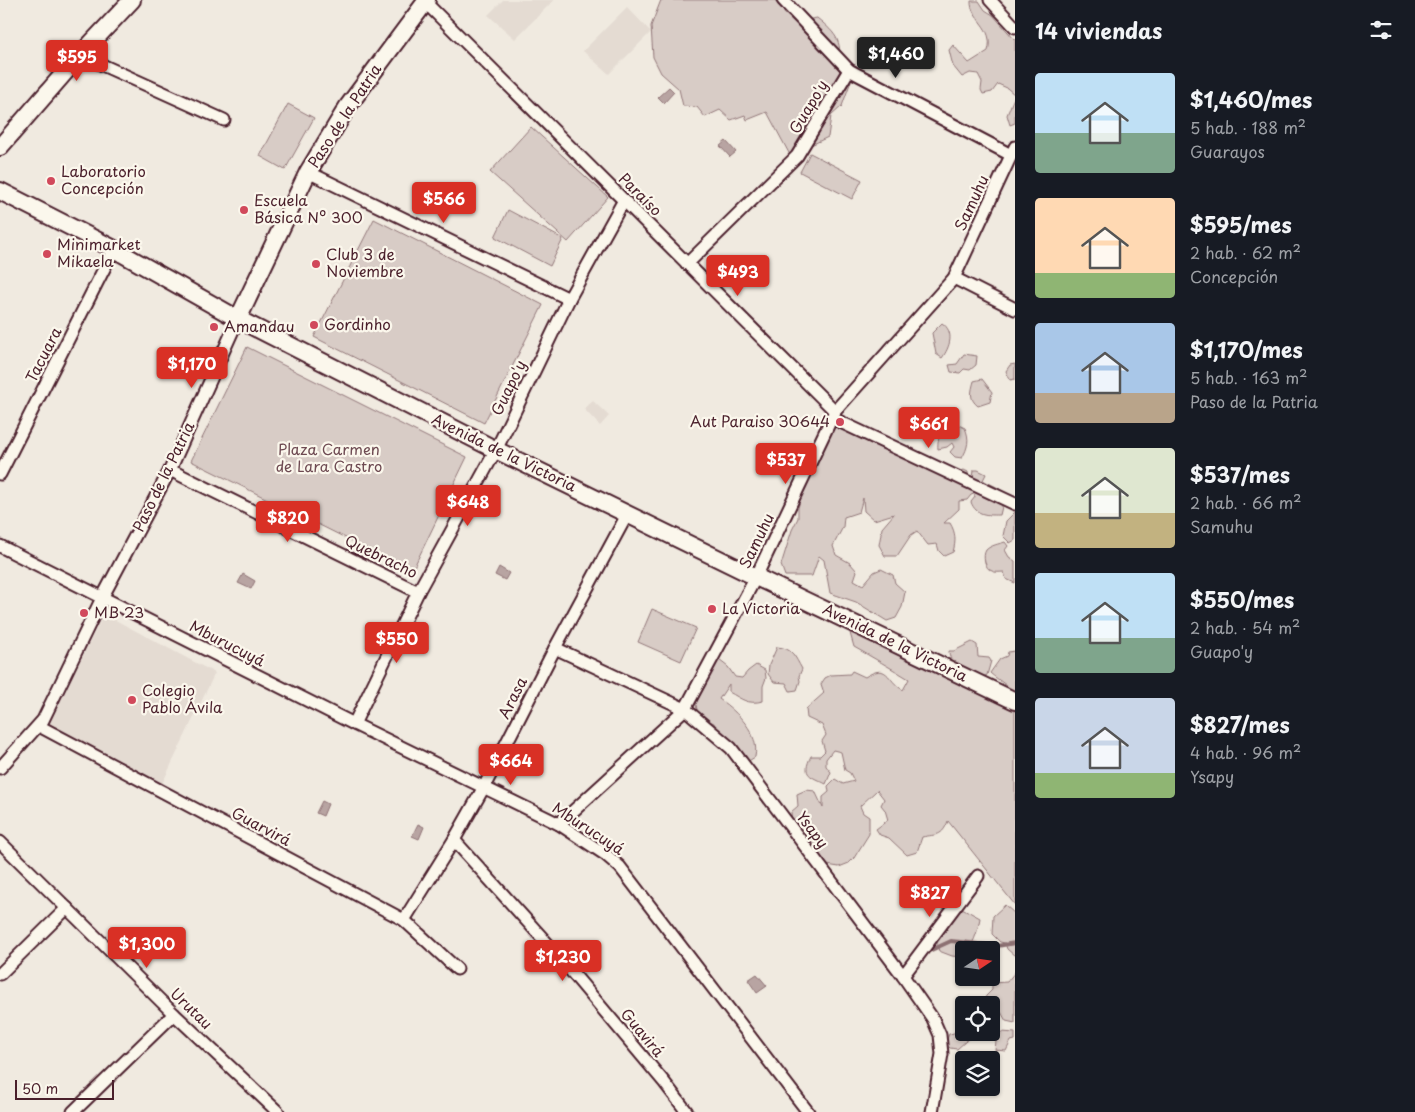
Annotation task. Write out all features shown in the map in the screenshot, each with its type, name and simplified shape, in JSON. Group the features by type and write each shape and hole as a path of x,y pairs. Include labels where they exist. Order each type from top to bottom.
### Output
{"main road":[{"path":"3,137 132,0"},
{"name":"Paso de la Patria","path":"238,319 308,172 348,106 425,1"},
{"name":"Avenida de la Victoria","path":"0,191 114,249 238,319 496,450 1015,701"}],"street":[{"path":"783,0 850,70 1013,151"},
{"path":"990,0 1015,27"},
{"name":"Paraíso","path":"425,1 624,200 833,414 1015,504"},
{"path":"80,55 224,120"},
{"name":"Guapo'y","path":"687,264 797,156 850,70"},
{"name":"Samuhu","path":"559,824 685,710 756,577 833,414 954,278 1013,151"},
{"path":"308,172 569,299"},
{"name":"Guapo'y","path":"354,724 418,592 496,450 569,299 624,200"},
{"name":"Tacuara","path":"0,474 114,249"},
{"path":"954,278 1015,309"},
{"name":"Paso de la Patria","path":"0,768 39,726 102,598 170,470 238,319"},
{"name":"Quebracho","path":"170,470 418,592"},
{"name":"Arasa","path":"404,920 454,840 484,787 555,648 628,513"},
{"name":"Mburucuyá","path":"0,546 354,724 559,824 606,855 620,867 808,1112"},
{"name":"Ysapy","path":"555,648 685,710 731,748 903,976 932,1019 940,1035 942,1054 932,1112"},
{"name":"Guarvirá","path":"39,726 404,920 457,969"},
{"name":"Guavirá","path":"454,840 555,952 687,1112"},
{"name":"Urutau","path":"0,842 174,1014 278,1112"},
{"path":"903,976 978,876"},
{"path":"0,974 67,908"},
{"path":"73,1112 174,1014"}],"shaded area":[{"path":"503,0 554,0 515,39 488,15"},
{"path":"627,7 651,32 609,74 583,51"},
{"path":"669,87 674,92 664,103 658,97"},
{"path":"726,141 736,152 730,157 720,146"},
{"path":"593,401 609,416 600,426 584,409"},
{"path":"499,567 509,573 505,580 495,575"},
{"path":"243,574 255,581 251,589 238,583"},
{"name":"Colegio Pablo Ávila","path":"104,614 215,673 161,786 47,727"},
{"path":"322,801 328,804 323,816 316,813"},
{"path":"418,824 424,827 419,839 412,836"},
{"path":"757,974 767,986 757,993 748,980"}],"green space":[{"path":"661,0 780,0 784,13 794,22 817,18 834,34 840,52 838,69 851,81 842,106 831,116 828,137 790,155 767,112 747,120 745,115 731,120 720,110 705,117 697,107 683,106 679,89 661,73 653,57 651,26"},
{"path":"971,1 979,1 985,10 993,15 1015,40 1015,95 1007,88 998,84 992,92 983,94 981,90 982,82 978,74 970,73 962,77 953,66 949,50 953,45 969,63 988,51 988,36 974,13"},
{"path":"1015,95 1015,123 1010,125 1007,115"},
{"path":"288,104 314,118 285,170 260,156"},
{"path":"531,127 608,197 568,242 490,172"},
{"path":"810,153 862,180 852,199 800,172"},
{"path":"508,210 563,239 550,266 495,237"},
{"path":"374,219 543,305 484,423 314,337"},
{"path":"942,323 949,331 950,340 942,358 936,354 932,333"},
{"name":"Plaza Carmen de Lara Castro","path":"247,347 467,457 412,571 191,461"},
{"path":"964,354 977,356 976,365 970,370 964,369 960,373 951,372 949,365 957,364"},
{"path":"1015,364 1015,379 1010,380 1006,371 1010,365"},
{"path":"982,379 992,392 990,402 978,406 973,401 972,392 974,381"},
{"path":"844,421 859,431 866,440 958,472 964,470 973,479 974,470 978,470 986,474 983,480 1005,494 1000,515 983,514 976,510 971,502 975,497 974,494 967,500 959,501 959,509 944,523 950,523 955,541 953,552 944,556 939,551 937,544 928,545 917,531 911,535 897,556 885,556 879,545 882,528 894,514 874,520 864,511 863,498 859,512 844,517 843,527 833,546 836,555 850,563 857,571 854,580 863,585 874,572 881,569 893,575 895,583 905,592 902,607 896,618 887,621 856,602 830,593 824,560 819,556 812,576 785,576 781,565 792,530 798,518 798,508 806,478 816,468 817,458 833,428"},
{"path":"952,422 965,428 967,432 968,443 962,458 955,457 950,452 954,447 952,443 947,447 938,449 941,428"},
{"path":"1015,512 1015,540 1010,543 1003,536 1006,521"},
{"path":"1005,542 1008,546 1005,550 1009,557 1015,561 1015,583 1006,579 1004,572 990,570 985,562 986,550"},
{"path":"652,609 696,628 681,661 638,642"},
{"path":"852,627 1015,704 1015,905 948,821 944,830 935,835 922,837 917,852 907,855 889,838 880,835 876,829 888,820 885,810 881,805 884,799 877,790 860,806 863,813 869,817 869,834 854,858 849,863 839,867 827,865 792,824 791,812 798,806 797,794 806,790 815,791 823,808 823,797 829,792 828,786 835,779 843,784 854,781 850,773 845,770 841,752 833,750 826,759 826,766 831,772 826,784 812,777 807,772 811,756 820,756 825,751 822,741 826,735 822,725 807,718 806,709 824,693 821,684 825,678 831,675 850,674 852,671 865,677 879,671 887,674 903,690 909,679 854,647 850,633"},
{"path":"972,642 977,645 978,657 989,658 991,661 987,675 981,678 960,669 952,662 950,657 949,651 954,651"},
{"path":"777,647 790,651 802,669 797,690 790,691 786,683 774,682 768,674 769,665"},
{"path":"1015,651 1015,694 990,673 1000,659 1007,656 1008,652"},
{"path":"719,660 728,667 735,677 742,678 756,665 765,670 766,678 763,686 763,701 749,702 741,699 729,692 729,684 719,699 740,717 751,732 756,748 755,757 747,762 721,740 714,723 698,716 696,704 705,683 709,664"},
{"path":"1005,905 1015,914 1015,956 1007,949 1005,943 1000,942 992,934 993,916"},
{"path":"962,908 980,918 973,941 955,941 955,956 939,951 937,944 940,933"},
{"path":"1015,972 1015,1023 1006,1021 1000,1012 1000,996 986,996 992,990 992,986 1000,986 1000,982 1007,982"},
{"path":"955,1032 955,1041 966,1041 957,1049 950,1048 945,1044 949,1034"},
{"path":"1002,1032 1015,1033 1015,1040 1011,1041 1006,1051 995,1050 996,1041 1000,1041"}],"waterway":[{"path":"927,952 951,941 997,946 1015,943"}],"place":[{"name":"Laboratorio Concepción","path":"51,181"},
{"name":"Escuela Básica Nº 300","path":"244,210"},
{"name":"Minimarket Mikaela","path":"47,254"},
{"name":"Club 3 de Noviembre","path":"316,264"},
{"name":"Gordinho","path":"314,325"},
{"name":"Amandau","path":"214,327"},
{"name":"Aut Paraiso 30644","path":"840,422"},
{"name":"La Victoria","path":"712,609"},
{"name":"MB 23","path":"84,613"},
{"name":"Colegio Pablo Ávila","path":"132,700"}]}
